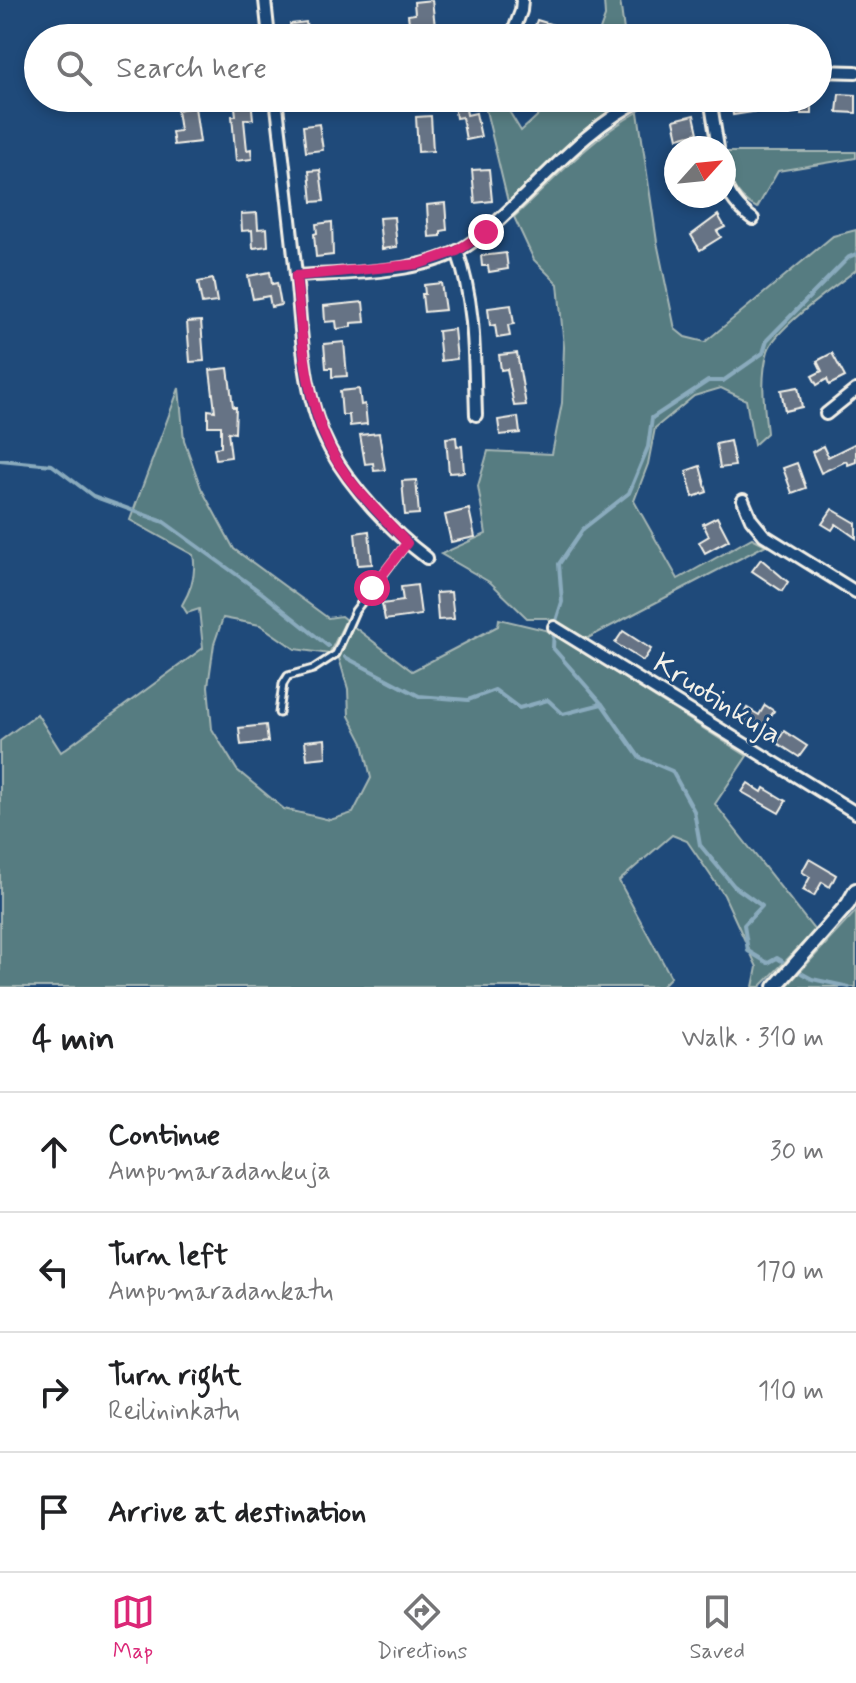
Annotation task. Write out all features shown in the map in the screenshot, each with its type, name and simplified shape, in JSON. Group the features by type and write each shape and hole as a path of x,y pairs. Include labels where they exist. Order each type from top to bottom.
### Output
{"street":[{"path":"265,0 268,24"},
{"path":"516,24 522,0"},
{"path":"832,71 856,72"},
{"path":"278,112 304,359 314,406 329,447 351,481 407,543 427,558"},
{"path":"296,276 419,264 457,251 486,232 580,141 619,112"},
{"path":"712,112 716,136"},
{"path":"736,204 753,219"},
{"path":"457,251 466,275 472,321 476,415"},
{"path":"826,414 856,390"},
{"path":"743,500 751,519 764,535 856,592"},
{"name":"Kruotinkuja","path":"554,627 856,813"},
{"path":"775,987 840,913 856,890"}],"lane":[{"path":"279,713 283,684 288,676 313,669 336,654 355,611 407,543"}],"green space":[{"path":"604,0 620,0 623,24 602,24"},
{"path":"486,112 509,112 521,131 542,112 609,112 551,159 508,202"},
{"path":"638,112 657,242 675,329 685,337 705,342 833,236 856,230 856,270 807,308 773,342 768,351 763,381 767,433 754,445 746,400 721,388 694,396 655,428 648,464 634,501 678,579 752,538 766,545 586,639 547,618 527,618 491,583 441,554 486,534 478,486 488,451 552,454 562,403 564,347 558,284 534,260 514,217 588,147"},
{"path":"736,152 856,152 856,158 778,171 757,208 737,192"},
{"path":"179,388 184,440 201,488 234,549 328,618 341,616 346,620 329,654 295,649 260,625 223,618 214,644 208,686 212,729 237,770 284,809 330,820 353,813 371,778 363,743 349,716 348,689 339,658 353,626 412,671 498,626 499,619 549,631 747,756 715,804 815,931 760,987 753,987 757,967 724,895 687,841 672,835 619,881 671,977 661,987 0,987 0,741 37,714 61,752 203,648 199,609 187,613 182,605 192,581 193,555 130,520"},
{"path":"856,911 856,987 786,987"}],"building":[{"path":"432,0 435,24 409,24 408,15 415,14 414,2"},
{"path":"839,94 856,95 856,113 837,112"},
{"path":"177,112 196,112 200,142 174,145 172,132 180,131"},
{"path":"236,112 252,112 253,119 244,120 247,150 251,149 252,159 236,161 232,116 236,116"},
{"path":"455,112 466,112 467,115 476,113 481,137 466,140 462,117 456,118"},
{"path":"694,115 698,133 678,136 674,120"},
{"path":"431,116 433,151 418,152 416,117"},
{"path":"319,124 323,150 306,152 303,126"},
{"path":"489,169 492,201 475,203 472,170"},
{"path":"320,170 324,201 312,202 309,171"},
{"path":"445,203 447,230 441,231 441,236 429,237 427,205"},
{"path":"257,213 258,229 267,228 268,246 253,248 252,230 242,231 241,214"},
{"path":"718,215 725,227 717,231 721,237 700,250 691,235"},
{"path":"394,217 397,247 382,249 379,218"},
{"path":"332,222 333,255 316,257 316,224"},
{"path":"506,253 508,269 489,272 488,266 482,266 481,256"},
{"path":"270,272 272,284 277,283 281,305 271,307 269,296 253,299 248,276"},
{"path":"213,279 217,302 202,304 198,282"},
{"path":"441,283 445,310 424,312 424,285"},
{"path":"363,302 365,322 351,323 351,327 337,329 336,321 325,322 324,306"},
{"path":"511,305 514,324 508,325 510,336 497,338 495,325 490,326 488,308"},
{"path":"201,321 204,361 190,362 187,322"},
{"path":"454,329 457,359 441,361 438,331"},
{"path":"344,342 347,376 332,377 332,368 326,368 324,344"},
{"path":"517,353 526,405 514,406 507,369 501,370 499,355"},
{"path":"832,353 845,377 829,385 827,379 817,385 812,376 822,371 817,361"},
{"path":"228,368 233,407 236,407 235,433 228,432 231,457 216,459 214,448 221,447 221,426 208,426 208,410 215,411 210,370"},
{"path":"798,387 802,407 785,411 781,390"},
{"path":"359,389 361,405 365,404 367,424 350,426 349,415 342,415 340,391"},
{"path":"518,417 520,433 500,435 498,420"},
{"path":"379,433 385,470 374,471 373,463 365,464 360,435"},
{"path":"456,437 457,447 462,446 464,472 449,473 446,438"},
{"path":"730,441 735,466 720,468 716,444"},
{"path":"856,443 856,462 848,465 846,461 821,473 812,452 823,446 828,457"},
{"path":"797,463 806,488 792,493 783,468"},
{"path":"700,466 707,492 693,497 686,471"},
{"path":"416,480 419,514 405,515 402,481"},
{"path":"469,509 475,537 451,542 445,515"},
{"path":"832,509 856,523 856,538 836,524 832,530 822,524"},
{"path":"717,517 729,540 705,553 699,542 709,536 703,524"},
{"path":"369,531 372,564 358,565 355,533"},
{"path":"761,559 788,582 782,591 752,571"},
{"path":"417,585 421,615 385,620 382,604 403,601 401,587"},
{"path":"451,592 454,619 438,620 436,593"},
{"path":"623,631 651,649 643,661 615,643"},
{"path":"765,705 774,711 760,733 740,721 747,708 759,715"},
{"path":"266,725 268,742 241,745 239,728"},
{"path":"784,731 807,746 799,757 777,743"},
{"path":"325,739 326,757 307,759 305,741"},
{"path":"748,783 786,801 779,813 742,792"},
{"path":"809,859 836,875 830,887 822,882 814,896 803,890 810,877 802,872"}],"waterway":[{"path":"602,704 553,648 554,627 562,602 559,564 583,529 629,493 648,447 652,418 708,381 723,381 763,353 767,340 849,257 856,254"},
{"path":"0,460 52,465 93,496 164,522 262,593 328,646"},
{"path":"345,657 419,696 468,700 495,690 519,708 548,700 563,714 602,704 639,757 672,771 694,811 700,845 734,886 762,906 744,925 748,951 768,963 777,958 782,961"},
{"path":"801,973 812,979 849,987"}],"route":[{"path":"372,588 407,543 351,481 329,447 314,406 304,359 296,276 419,264 457,251 486,232"}]}
